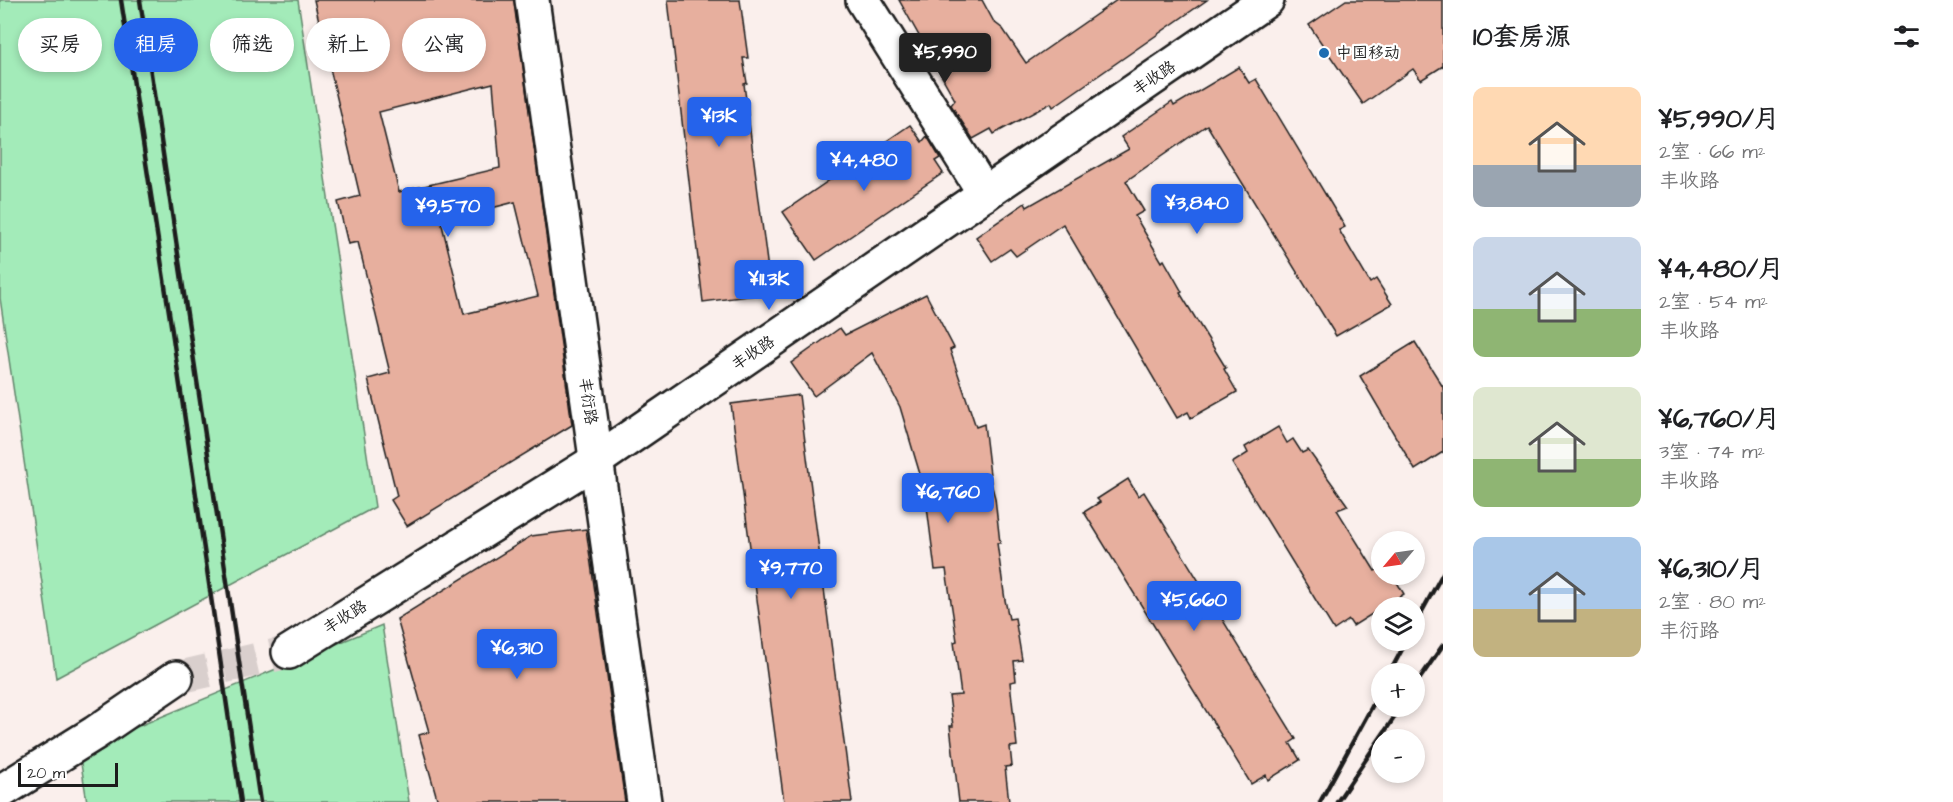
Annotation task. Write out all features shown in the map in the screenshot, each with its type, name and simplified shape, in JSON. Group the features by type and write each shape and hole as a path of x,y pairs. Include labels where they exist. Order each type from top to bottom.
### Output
{"street":[{"name":"丰衍路","path":"532,0 644,802"},
{"path":"863,0 985,194"},
{"name":"丰收路","path":"289,652 597,460 1267,0"},
{"path":"0,792 96,733 176,678"}],"green space":[{"path":"0,0 298,0 306,53 306,72 309,72 375,507 56,678 0,298"},
{"path":"382,625 409,802 87,802 79,751"}],"building":[{"path":"314,0 514,0 572,425 407,526 391,500 397,496 368,379 390,373 358,242 348,244 338,202 360,196 331,72 390,72 390,18 318,18","holes":["493,83 500,168 399,192 379,112","515,202 538,296 464,314 441,221"]},
{"path":"668,0 740,0 748,58 743,58 747,83 744,84 771,293 703,302"},
{"path":"899,0 982,0 994,22 1003,29 1026,63 1117,0 1207,0 1053,107 1051,103 994,134 991,129 973,139 951,105 955,100"},
{"path":"1346,0 1443,0 1443,66 1421,80 1413,69 1363,104 1309,25"},
{"path":"1239,67 1249,83 1256,79 1345,227 1339,230 1370,283 1376,279 1392,304 1336,336 1207,125 1126,181 1144,211 1135,216 1162,262 1164,260 1182,292 1180,293 1226,368 1224,369 1237,392 1191,418 1188,412 1177,418 1063,224 1016,256 1010,249 992,261 976,237 1025,203 1027,207 1129,149 1121,137 1172,102 1174,106"},
{"path":"910,125 922,142 927,136 940,158 935,161 943,173 816,260 783,212"},
{"path":"926,294 954,348 950,350 976,427 984,424 995,498 1000,543 997,543 1005,600 1009,619 1015,618 1022,660 1014,661 1016,681 1010,682 1017,746 1010,747 1012,766 1005,767 1009,802 959,802 950,726 953,726 949,696 961,695 954,642 957,641 946,569 935,570 925,491 900,407 872,353 814,396 791,363 840,328 845,335"},
{"path":"1415,342 1443,387 1443,452 1415,470 1360,376"},
{"path":"799,395 852,802 784,802 731,404"},
{"path":"1278,427 1287,443 1293,439 1302,453 1308,450 1348,506 1337,510 1371,565 1371,585 1399,585 1404,594 1399,597 1371,597 1371,615 1353,626 1349,620 1334,630 1232,463 1248,453 1245,447"},
{"path":"1128,479 1138,496 1144,492 1296,739 1290,743 1300,760 1268,780 1266,775 1251,784 1084,512 1100,502 1097,499"},
{"path":"586,529 625,802 438,802 419,735 429,732 397,619 531,536"}],"tunnel":[{"path":"176,678 289,652"}],"railway":[{"path":"121,0 241,802"},
{"path":"140,0 260,802"},
{"path":"1425,606 1443,573"},
{"path":"1425,671 1443,645"},
{"path":"1395,663 1401,651"},
{"path":"1320,802 1371,708"},
{"path":"1337,802 1395,717"}],"place":[{"name":"中国移动","path":"1324,53"}]}
